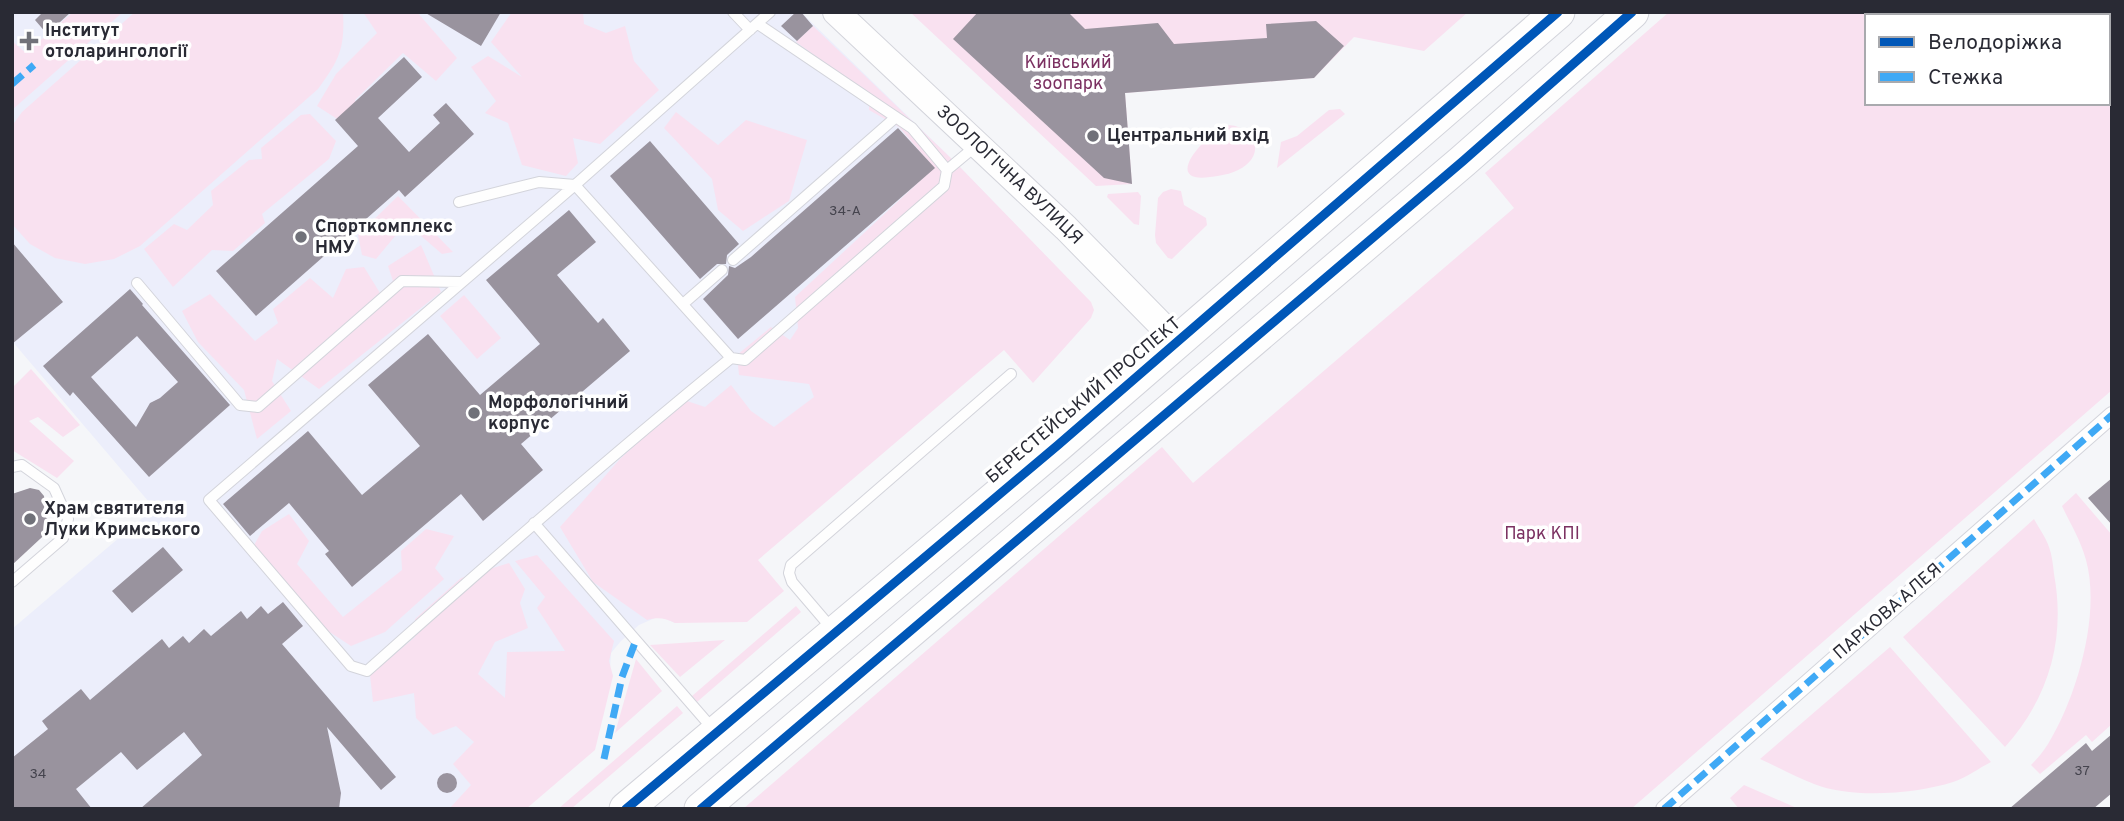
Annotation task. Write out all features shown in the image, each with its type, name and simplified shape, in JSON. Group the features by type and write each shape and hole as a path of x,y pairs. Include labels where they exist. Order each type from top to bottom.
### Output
{"main road":[{"name":"БЕРЕСТЕЙСЬКИЙ ПРОСПЕКТ","path":"626,809 1058,445 1558,12"},
{"path":"701,809 1432,188 1632,12"}],"street":[{"name":"ЗООЛОГІЧНА ВУЛИЦЯ","path":"836,12 1066,228 1178,342"},
{"name":"ПАРКОВА АЛЕЯ","path":"1664,809 2112,415"}],"lane":[{"path":"733,12 912,128 947,170"},
{"path":"731,358 534,523 367,670 351,666 209,500 575,185 770,12"},
{"path":"733,260 895,117"},
{"path":"459,202 539,182 575,185 731,358 745,359 944,186 947,170 977,145"},
{"path":"682,304 722,270"},
{"path":"137,283 240,405 258,407 402,281 461,282"},
{"path":"835,632 792,582 789,573 791,565 1011,374"},
{"path":"12,467 22,465 54,488 68,519 63,538 12,582"},
{"path":"534,523 715,732"}],"shaded area":[{"path":"12,12 801,12 956,163 1072,283 675,623 657,617 639,625 611,653 610,669 613,676 458,809 12,809 12,629 154,508 12,341"}],"green space":[{"path":"73,12 123,12 12,110 12,41 26,53"},
{"path":"135,12 343,12 342,45 336,62 318,89 140,246 114,259 85,264 55,258 30,244 12,224 12,126 22,112"},
{"path":"363,12 417,12 457,58 436,81 403,53 355,100 362,135 317,106 336,74 377,33"},
{"path":"512,12 583,12 584,24 606,33 625,26 634,61 659,90 600,144 573,138 578,163 566,176 522,165 508,123 485,113 496,101 471,67 488,56 522,77 491,42"},
{"name":"Київський зоопарк","path":"910,12 1468,12 1424,51 1354,37 1314,78 1125,93 1132,184 1096,186"},
{"name":"Парк КПІ","path":"1669,12 2112,12 2112,390 1631,809 743,809 1162,447 1193,483 1514,208 1485,173"},
{"path":"813,26 956,163 1091,302 1094,310 1091,318 1033,383 1004,350 758,560 784,591 747,622 675,623 661,618 647,620 593,582 560,527 620,459 684,400 705,407 731,385 751,411 774,427 814,397 809,384 739,375 737,355 771,327 790,340 798,328 795,297 934,168 899,127 869,110 869,95 796,42"},
{"path":"1340,109 1345,114 1277,168 1281,142 1297,136 1329,110"},
{"path":"676,112 718,145 746,120 807,140 789,201 743,231 718,210 712,179 664,128"},
{"path":"310,114 336,141 329,159 262,214 265,223 233,251 212,250 173,287 144,249 174,224 187,230 213,205 211,191 249,160 262,159 261,148 301,115"},
{"path":"1227,125 1242,129 1253,139 1255,152 1252,159 1242,168 1224,175 1195,177 1188,173 1192,156 1200,146"},
{"path":"1171,189 1181,191 1184,205 1206,218 1207,225 1172,259 1168,258 1156,243 1155,235 1158,198"},
{"path":"1138,192 1141,196 1139,225 1134,224 1107,197 1108,194"},
{"path":"398,196 453,252 442,254 406,223 376,259 362,255 358,235"},
{"path":"421,245 441,292 319,389 277,359 272,381 291,411 257,439 244,390 198,342 182,311 210,294 255,341 278,323 273,309 310,278 333,298 346,269 364,267 380,293 393,281 388,266"},
{"path":"464,295 501,338 477,359 440,316"},
{"path":"31,369 80,425 63,437 38,417 29,421 74,461 57,478 12,450 12,388"},
{"path":"2076,493 2112,535 2112,724 2092,742 2086,735 2040,774 2031,765 2059,725 2077,679 2088,630 2090,581 2086,560 2062,506"},
{"path":"289,514 309,541 297,564 343,617 402,570 401,551 426,529 454,536 435,568 444,579 385,632 351,646 322,627 253,547 262,531"},
{"path":"2034,519 2050,550 2058,622 2043,688 2033,708 2005,747 1903,637"},
{"path":"537,555 614,641 609,661 613,676 595,750 526,809 449,809 471,785 453,764 474,742 456,726 433,735 416,718 414,693 373,702 370,675 415,637 415,619 461,578 509,563 525,589 520,603 528,628 495,642 478,674 505,698 507,652 565,651 537,608 545,597 515,561"},
{"path":"796,606 801,612 697,702 692,696"},
{"path":"725,640 680,677 650,645"},
{"path":"1890,647 1991,762 1963,778 1938,786 1903,792 1864,793 1829,789 1760,759"},
{"path":"636,659 662,691 615,733"},
{"path":"677,706 683,713 571,809 558,809"},
{"path":"1744,785 1799,809 1739,809 1730,798"}],"building":[{"path":"43,12 71,12 47,34 35,20"},
{"path":"424,12 501,12 481,46"},
{"path":"796,12 801,12 813,26 797,41 781,26"},
{"name":"Київський зоопарк","path":"978,12 1068,12 1085,29 1158,23 1174,44 1267,38 1266,24 1316,21 1344,46 1314,78 1125,93 1132,184 1104,178 953,39"},
{"path":"404,57 422,77 378,118 409,152 440,123 433,115 446,103 474,134 405,197 399,190 256,316 216,271 358,146 335,120"},
{"path":"898,128 935,168 738,339 703,299 728,275 729,266 735,268 751,257"},
{"path":"650,141 739,244 727,255 726,264 717,264 700,279 610,176"},
{"name":"Морфологічний корпус","path":"569,210 596,242 557,275 598,323 603,318 630,351 521,444 543,470 483,521 461,494 352,587 325,554 329,551 289,503 250,536 223,504 308,431 362,495 420,446 368,385 428,334 480,395 540,344 486,280"},
{"path":"12,242 63,302 12,344"},
{"path":"130,289 230,405 149,477 73,392 70,396 43,366","holes":["137,336 178,382 150,403 136,427 91,377"]},
{"path":"2112,478 2112,525 2088,498"},
{"name":"Храм святителя Луки Кримського","path":"30,488 39,490 44,496 42,513 54,526 12,565 12,494"},
{"path":"163,547 183,570 132,613 112,591"},
{"path":"283,602 303,626 282,644 396,777 381,790 327,727 341,793 339,809 140,809 202,755 184,732 137,770 121,752 76,789 92,809 12,809 12,758 48,729 42,721 81,689 90,700 162,639 169,648 183,636 189,643 204,629 211,636 241,611 247,619 261,606 268,614"},
{"path":"2112,734 2112,793 2093,809 2009,809 2086,743 2092,751"},
{"path":"443,773 451,773 457,783 451,793 443,793 437,787 437,779"}],"marked path":[{"path":"12,84 34,65"},
{"path":"1664,809 2112,415"},
{"path":"604,759 622,677 636,640"}],"cycle path":[{"path":"626,809 1058,445 1558,12"},
{"path":"701,809 1463,161 1632,12"}],"place":[{"name":"Інститут отоларингології","path":"29,41"},
{"name":"Центральний вхід","path":"1093,136"},
{"name":"Спорткомплекс НМУ","path":"301,237"},
{"name":"Морфологічний корпус","path":"474,413"},
{"name":"Храм святителя Луки Кримського","path":"30,519"}]}
